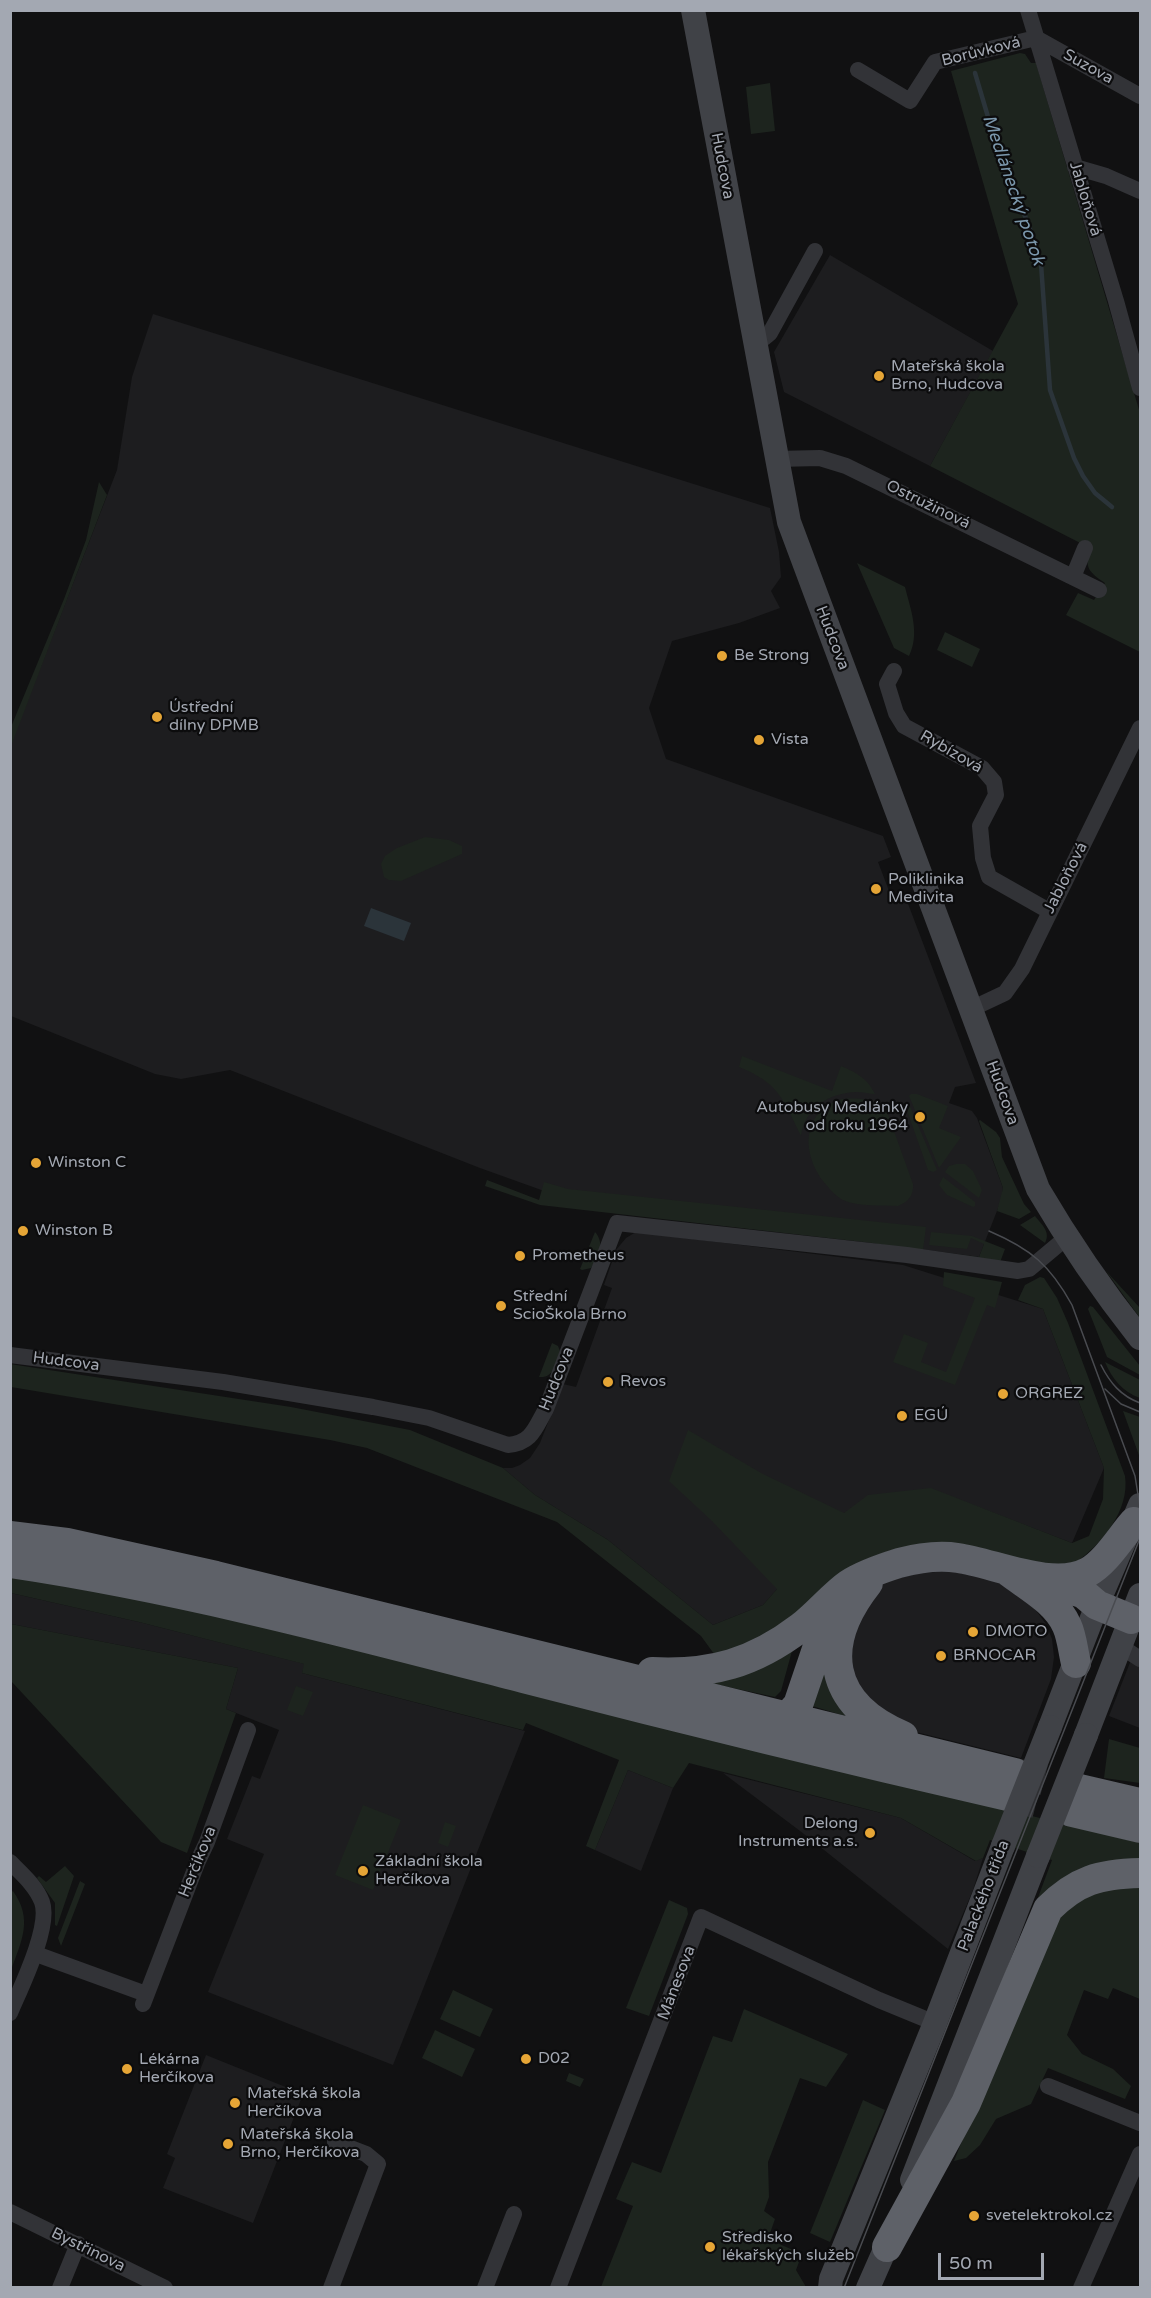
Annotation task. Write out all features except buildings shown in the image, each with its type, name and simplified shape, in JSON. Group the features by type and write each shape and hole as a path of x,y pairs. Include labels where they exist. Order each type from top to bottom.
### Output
{"highway":[{"path":"1022,1578 1061,1577 1086,1573 1102,1560 1137,1513"},
{"path":"10,1536 67,1544 216,1576 961,1761"},
{"path":"710,1726 765,1726 787,1718 798,1705 825,1631 842,1608 869,1582 909,1561 944,1557 970,1560 1022,1578 1084,1594 1097,1605 1136,1607"},
{"path":"10,1563 207,1599 819,1753 1011,1785 882,1727 862,1711 847,1689 837,1665 837,1647 848,1611 869,1582"},
{"path":"595,1669 687,1673 720,1668 748,1659 774,1646 818,1613 848,1585 864,1576 869,1582"},
{"path":"1022,1578 1061,1616 1067,1627 1076,1663"},
{"path":"818,1613 807,1634 786,1695 789,1731 793,1737 819,1753"},
{"path":"1140,1803 1076,1800 1140,1828"},
{"path":"887,2247 966,2103 1048,1909 1064,1893 1084,1881 1124,1873 1140,1873"}],"street":[{"name":"Hudcova","path":"693,10 776,459 789,522 799,552 1038,1189 1066,1238 1108,1298 1140,1338"},
{"name":"Jabloňová","path":"1028,10 1116,300 1140,388"},
{"name":"Suzova","path":"1036,39 1140,96"},
{"name":"Borůvková","path":"858,69 910,101 935,62 1036,39"},
{"path":"1075,167 1106,176 1140,191"},
{"path":"754,340 764,338 770,333 815,251"},
{"name":"Ostružinová","path":"776,459 820,458 846,466 1099,590"},
{"path":"1073,576 1085,548"},
{"name":"Rybízová","path":"894,671 887,684 896,713 904,726 950,748 982,768 994,782 996,795 980,826 983,858 989,877 1049,911"},
{"name":"Jabloňová","path":"971,1009 1005,993 1022,969 1140,728"},
{"name":"Hudcova","path":"10,1355 224,1382 373,1407 429,1418 507,1446 521,1444 531,1435 546,1409 617,1223 907,1255 1018,1271 1029,1269 1066,1238"},
{"name":"Palackého třída","path":"830,2288 831,2278 935,2023 1097,1605 1137,1513"},
{"path":"868,2288 887,2247 945,2092 1136,1607"},
{"path":"1119,1646 1140,1659"},
{"name":"Herčíkova","path":"36,1954 145,1999 248,1730"},
{"path":"10,1862 33,1886 43,1904 43,1919 36,1954 10,2013"},
{"name":"Mánesova","path":"558,2288 701,1917 879,2000 935,2023"},
{"path":"1048,2086 1140,2123"},
{"path":"331,2288 378,2164 366,2154 335,2142"},
{"path":"1081,2288 1140,2154"},
{"name":"Bystřinova","path":"10,2212 165,2288"},
{"path":"485,2288 514,2214"},
{"path":"60,2288 78,2244"}],"shaded area":[{"path":"1020,53 1025,54 1031,63 1036,63 1140,413 1140,652 1066,615 1078,593 1094,600 1105,583 1089,569 1090,548 930,466 1018,304 951,71"},
{"path":"770,83 775,131 751,134 746,87"},
{"name":"Mateřská škola Brno, Hudcova","path":"830,255 993,351 930,466 784,392 774,352"},
{"path":"153,314 770,508 779,552 781,577 771,591 780,608 739,623 672,641 649,708 666,759 883,836 891,857 878,862 894,904 907,901 976,1083 955,1087 949,1103 972,1111 977,1118 1003,1188 1002,1198 979,1257 572,1201 480,1168 230,1070 181,1079 155,1074 11,1016 10,746 117,470 132,377"},
{"path":"99,482 107,495 11,746 11,727 86,540"},
{"path":"857,563 905,587 914,630 909,656 894,648"},
{"path":"945,632 980,649 972,667 937,650"},
{"path":"425,837 449,840 462,846 462,854 401,881 384,877 381,864 385,856 397,848"},
{"path":"371,908 411,923 404,941 364,926"},
{"path":"742,1056 832,1091 841,1066 861,1077 875,1094 847,1093 828,1099 807,1117 801,1136 784,1102 771,1086 763,1079 739,1067"},
{"path":"917,1094 948,1106 939,1128 961,1137 939,1168 909,1096"},
{"path":"842,1099 871,1101 886,1109 913,1184 911,1195 902,1204 898,1206 863,1205 843,1200 823,1181 816,1169 809,1145 809,1134 813,1123 819,1113"},
{"path":"904,1102 909,1104 937,1170 933,1172 928,1170"},
{"path":"980,1120 1000,1138 1002,1157 1024,1204 1031,1212 1019,1219 997,1211 1003,1188"},
{"path":"965,1164 973,1171 982,1190 979,1198 945,1172 949,1166"},
{"path":"943,1177 975,1202 975,1206 947,1195 939,1185"},
{"path":"487,1180 539,1200 544,1182 568,1189 926,1227 923,1250 979,1257 984,1244 971,1238 967,1249 929,1245 931,1232 972,1236 1005,1249 999,1265 872,1243 540,1205 485,1186"},
{"path":"1035,1216 1046,1232 1045,1243 1020,1225"},
{"path":"595,1232 600,1241 598,1255 591,1268 582,1270 580,1269"},
{"path":"636,1232 903,1265 1043,1309 1104,1468 1072,1543 931,1489 844,1513 763,1605 713,1625 608,1540 535,1495 503,1468 512,1468 530,1458 540,1443 563,1384 576,1387 612,1288 604,1285 616,1250 626,1238"},
{"path":"1106,1271 1140,1308 1140,1318"},
{"path":"944,1272 1002,1282 995,1308 987,1305 955,1385 893,1362 904,1334 928,1343 921,1362 946,1372 975,1298 943,1286"},
{"path":"1040,1277 1044,1278 1057,1298 1068,1323 1125,1476 1123,1501 1112,1525 1095,1546 1075,1563 1078,1569 891,1550 862,1561 788,1625 717,1658 701,1636 557,1522 367,1448 11,1387 10,1364 291,1407 410,1430 503,1468 535,1495 608,1540 713,1625 763,1605 777,1589 712,1521 669,1481 688,1430 761,1473 844,1513 868,1495 931,1488 1072,1543 1089,1536 1103,1499 1104,1468 1043,1309 1018,1300 1025,1285"},
{"path":"1090,1306 1140,1366 1140,1375 1107,1357 1088,1309"},
{"path":"552,1343 558,1346 560,1351 556,1365 548,1375 539,1377"},
{"path":"1105,1362 1140,1380 1140,1398 1119,1384"},
{"path":"1123,1411 1140,1417 1140,1458"},
{"path":"949,1571 979,1576 1008,1586 1035,1609 1046,1624 1052,1639 1054,1657 1051,1679 1021,1758 916,1732 866,1706 843,1644 877,1587 890,1580 921,1573"},
{"path":"11,1573 204,1609 1140,1843 1140,1865 1118,1866 1018,1951 1052,1860 990,1840 983,1858 976,1861 901,1818 689,1763 673,1788 628,1770 595,1850 586,1846 619,1760 526,1723 523,1730 302,1673 304,1664 139,1622 11,1593"},
{"name":"Základní škola Herčíkova","path":"11,1593 139,1622 305,1664 302,1673 525,1731 393,2065 208,1992 264,1854 227,1839 252,1776 260,1779 279,1730 226,1709 238,1668 11,1624"},
{"path":"11,1624 238,1668 226,1709 236,1713 187,1853 161,1842 11,1681"},
{"path":"827,1641 855,1719 812,1706"},
{"path":"792,1651 781,1691 775,1697 705,1682"},
{"path":"1131,1660 1140,1665 1140,1728 1109,1716"},
{"path":"296,1686 313,1692 303,1716 287,1710"},
{"path":"1109,1739 1140,1748 1140,1783 1104,1778"},
{"path":"628,1770 673,1788 641,1871 595,1850"},
{"path":"723,1773 901,1818 975,1861 983,1858 973,1890 948,1949 804,1834"},
{"path":"363,1805 401,1820 373,1890 335,1875"},
{"path":"445,1822 456,1826 448,1847 438,1843"},
{"path":"65,1866 74,1876 57,1926 55,1925 55,1903 37,1878 39,1876 46,1882"},
{"path":"80,1881 85,1884 61,1946 58,1938"},
{"path":"1140,1881 1140,1999 1113,1988 1108,1999 1084,1990 1067,2035 1082,2054 1113,2069 1131,2086 1125,2099 1048,2068 1031,2104 996,2119 980,2145 966,2158 954,2161 1042,1941 1072,1899"},
{"path":"13,1891 23,1911 24,1930 11,1970 10,1893"},
{"path":"669,1900 687,1908 688,1914 649,2016 626,2008"},
{"path":"453,1990 493,2009 480,2037 440,2019"},
{"path":"744,2009 848,2054 826,2087 800,2078 768,2162 769,2197 764,2211 775,2219 768,2239 802,2254 796,2270 806,2287 601,2287 633,2206 616,2199 632,2162 661,2173 713,2036 732,2042"},
{"path":"435,2030 475,2049 462,2077 422,2058"},
{"name":"Mateřská škola Brno, Herčíkova","path":"206,2055 303,2094 253,2223 163,2188 175,2158 167,2154"},
{"path":"569,2073 584,2079 580,2087 566,2081"},
{"path":"863,2100 885,2110 830,2242 810,2233"}],"waterway":[{"name":"Medlánecký potok","path":"975,73 1002,164 1028,223 1041,264 1050,390 1074,458 1083,476 1095,493 1112,507"}],"tunnel":[{"path":"1015,1773 1080,1789"},
{"path":"1007,1796 1072,1812"}],"tram line":[{"path":"989,1231 1017,1245 1038,1260 1056,1279 1072,1305 1135,1476 1140,1507"},
{"path":"1101,1365 1117,1388 1127,1397 1140,1403"},
{"path":"1105,1389 1121,1404 1140,1412"},
{"path":"844,2288 1140,1538"}],"place":[{"name":"Mateřská škola Brno, Hudcova","path":"879,376"},
{"name":"Be Strong","path":"722,656"},
{"name":"Ústřední dílny DPMB","path":"157,717"},
{"name":"Vista","path":"759,740"},
{"name":"Poliklinika Medivita","path":"876,889"},
{"name":"Autobusy Medlánky od roku 1964","path":"920,1117"},
{"name":"Winston C","path":"36,1163"},
{"name":"Winston B","path":"23,1231"},
{"name":"Prometheus","path":"520,1256"},
{"name":"Střední ScioŠkola Brno","path":"501,1306"},
{"name":"Revos","path":"608,1382"},
{"name":"ORGREZ","path":"1003,1394"},
{"name":"EGÚ","path":"902,1416"},
{"name":"DMOTO","path":"973,1632"},
{"name":"BRNOCAR","path":"941,1656"},
{"name":"Delong Instruments a.s.","path":"870,1833"},
{"name":"Základní škola Herčíkova","path":"363,1871"},
{"name":"D02","path":"526,2059"},
{"name":"Lékárna Herčíkova","path":"127,2069"},
{"name":"Mateřská škola Herčíkova","path":"235,2103"},
{"name":"Mateřská škola Brno, Herčíkova","path":"228,2144"},
{"name":"svetelektrokol.cz","path":"974,2216"},
{"name":"Středisko lékařských služeb","path":"710,2247"}]}
